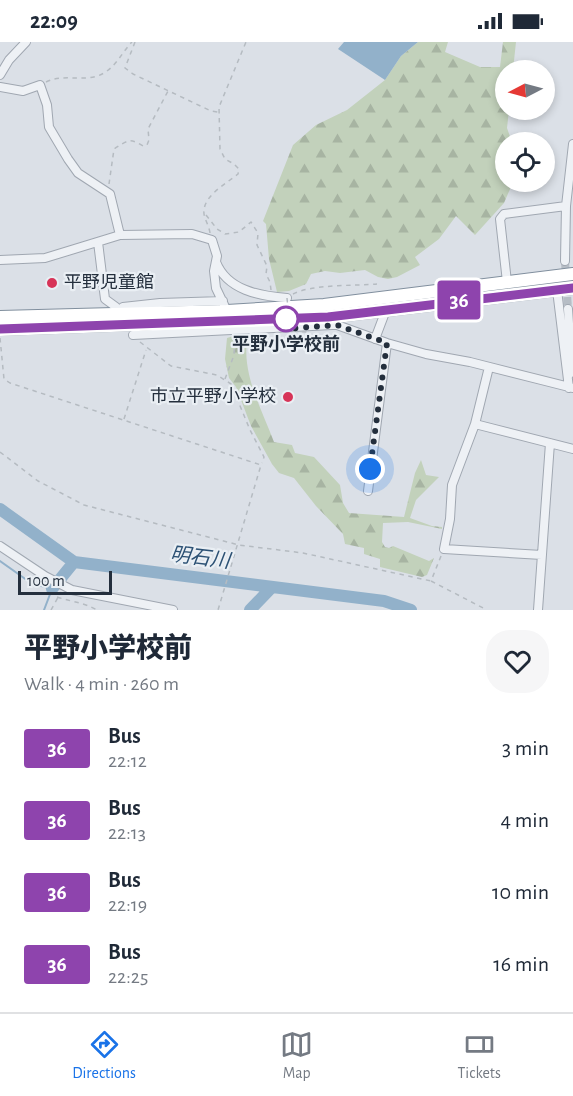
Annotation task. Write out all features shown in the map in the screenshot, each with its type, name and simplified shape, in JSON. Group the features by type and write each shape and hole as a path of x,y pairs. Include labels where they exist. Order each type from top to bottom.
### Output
{"highway":[{"path":"0,317 225,306 324,305 573,274"},
{"path":"0,331 330,321 386,310 573,288"}],"street":[{"path":"0,75 9,60 26,42"},
{"path":"0,87 23,91 40,85 47,105 50,127 78,173 110,194 120,235"},
{"path":"565,261 566,206 573,144"},
{"path":"507,282 500,219 504,214 566,206"},
{"path":"0,260 45,258 120,235 192,234 212,240 217,256 214,271 216,288 225,306"},
{"path":"98,242 105,299 120,310"},
{"path":"215,262 220,273 234,286 272,297 287,298"},
{"path":"133,335 330,321 387,343 571,388 556,290"},
{"path":"568,309 572,368 568,376"},
{"path":"375,339 386,310"},
{"path":"368,490 387,343"},
{"path":"489,367 475,423 452,485 450,519 444,549 542,555"},
{"path":"475,423 573,449"},
{"path":"538,610 550,443"},
{"path":"0,546 45,576 72,590 173,610"}],"path":[{"path":"40,85 52,79 63,77 87,79 105,73 134,42"},
{"path":"134,42 125,68 168,91 211,111 219,112"},
{"path":"212,240 204,213 205,203 210,196 238,174 239,169 225,159 220,149 219,107 246,42"},
{"path":"110,194 114,149 129,140 143,146 147,145 148,129 168,91"},
{"path":"204,213 225,234 239,232 251,222 258,233 257,244 267,266 266,274 270,282 272,297"},
{"path":"307,332 290,331 287,298 299,291 315,288 377,284"},
{"path":"0,331 4,379 10,383 261,465"},
{"path":"225,379 234,355 235,333"},
{"path":"133,335 147,349 171,366 217,375 231,384 264,457 218,610"},
{"path":"123,420 147,349"},
{"path":"0,452 38,482 84,505 238,545 303,553 431,580 486,610"},
{"path":"431,580 444,549"},
{"path":"51,610 64,586"},
{"path":"57,597 69,601 85,602 97,610"}],"green space":[{"path":"418,42 448,42 445,52 480,67 495,67 495,120 508,120 508,132 495,132 495,192 509,192 504,203 475,235 456,216 439,239 415,257 420,265 397,277 388,279 378,277 365,270 340,273 325,271 311,274 306,284 289,291 277,292 269,259 266,224 263,221 293,145 316,125 347,110 385,80 401,56"},
{"path":"503,42 516,42 514,60 501,60"},
{"path":"240,334 248,336 246,349 250,376 258,404 274,442 292,445 295,453 314,457 340,485 343,503 349,513 404,517 415,473 421,460 426,475 439,477 416,500 410,518 442,527 442,529 408,522 383,523 382,542 385,547 393,546 429,561 434,558 427,575 422,577 380,567 380,559 364,554 364,548 345,544 343,534 316,506 294,478 279,473 272,464 251,426 236,387 229,378 225,359 227,338"}],"water":[{"path":"344,42 418,42 401,56 385,80 338,49"}],"waterway":[{"name":"明石川","path":"0,509 74,562 384,601 411,610"},
{"path":"0,561 31,583 52,589 44,610"},
{"path":"52,589 74,562"},
{"path":"250,610 272,587"}],"tunnel":[{"path":"565,261 568,309"}],"bus line":[{"name":"36","path":"0,329 328,317 573,288"}],"place":[{"name":"平野児童館","path":"52,283"},
{"name":"平野小学校前","path":"286,319"},
{"name":"市立平野小学校","path":"288,397"}],"route":[{"path":"286,319 284,329 337,325 387,343 370,469"}]}
